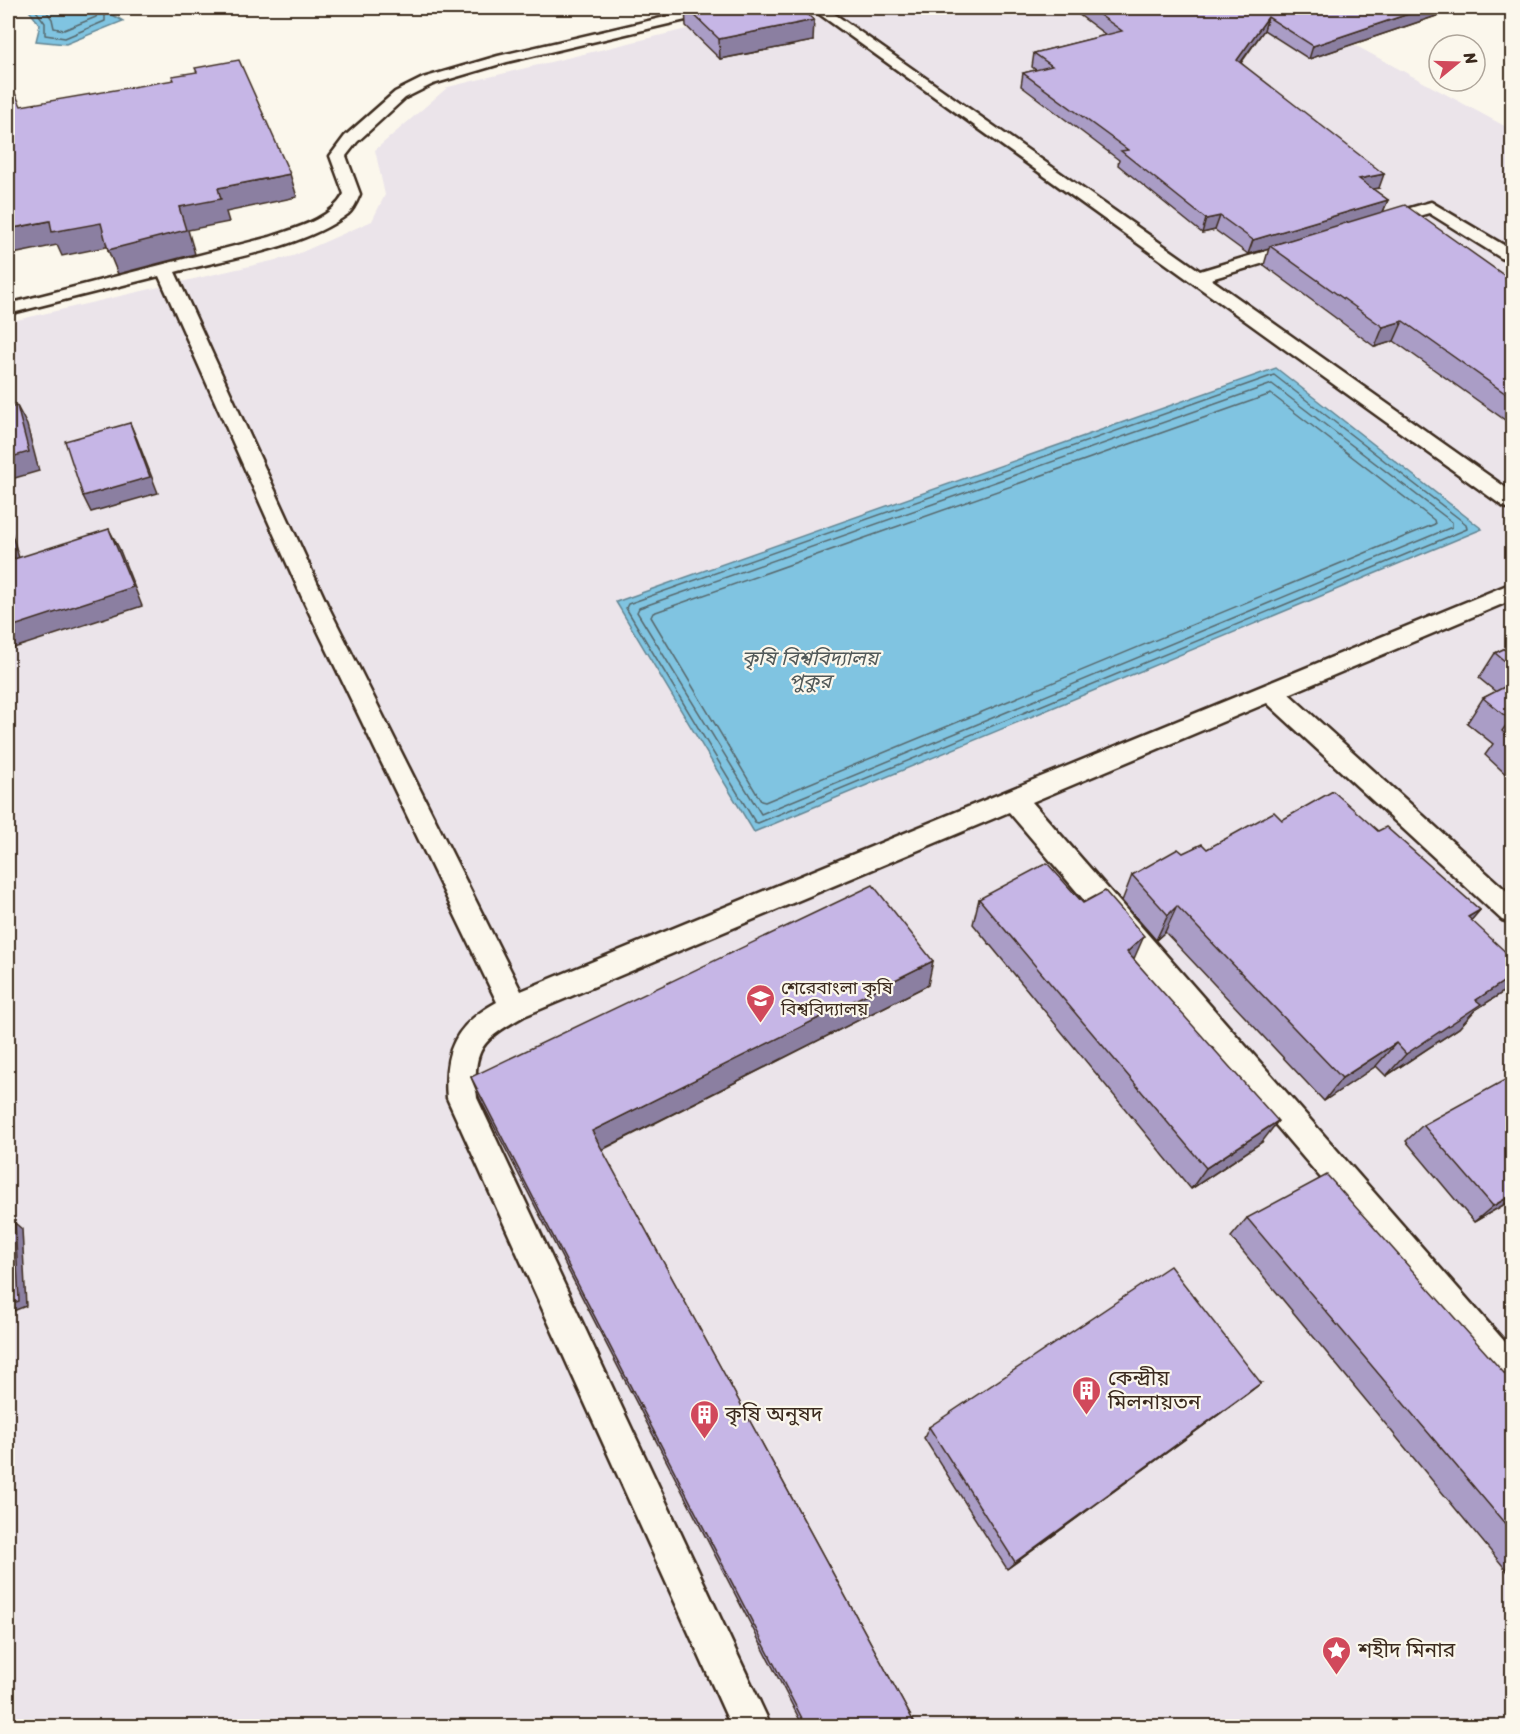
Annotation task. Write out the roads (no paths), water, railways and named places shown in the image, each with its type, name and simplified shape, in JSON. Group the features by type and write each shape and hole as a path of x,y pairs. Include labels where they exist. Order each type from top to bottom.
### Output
{"lane":[{"path":"8,309 166,271 276,241 313,228 344,208 352,194 338,156 351,139 399,95 428,81 503,59 718,8"},
{"path":"818,8 1512,502"},
{"path":"1364,228 1431,207 1512,257"},
{"path":"1196,278 1319,241"},
{"path":"166,271 316,604 514,1007"},
{"path":"752,1726 462,1098 459,1074 469,1038 488,1020 514,1007 1512,591"},
{"path":"1271,692 1512,912"},
{"path":"1014,799 1512,1376"}],"water":[{"path":"27,8 129,8 109,13 123,21 66,44 36,41 40,25"},
{"name":"কৃষি বিশ্ববিদ্যালয় পুকুর","path":"1276,368 1482,529 754,832 616,602"}],"place":[{"name":"শেরেবাংলা কৃষি বিশ্ববিদ্যালয়","path":"760,1024"},
{"name":"কেন্দ্রীয় মিলনায়তন","path":"1087,1416"},
{"name":"কৃষি অনুষদ","path":"704,1440"},
{"name":"শহীদ মিনার","path":"1337,1676"}]}
